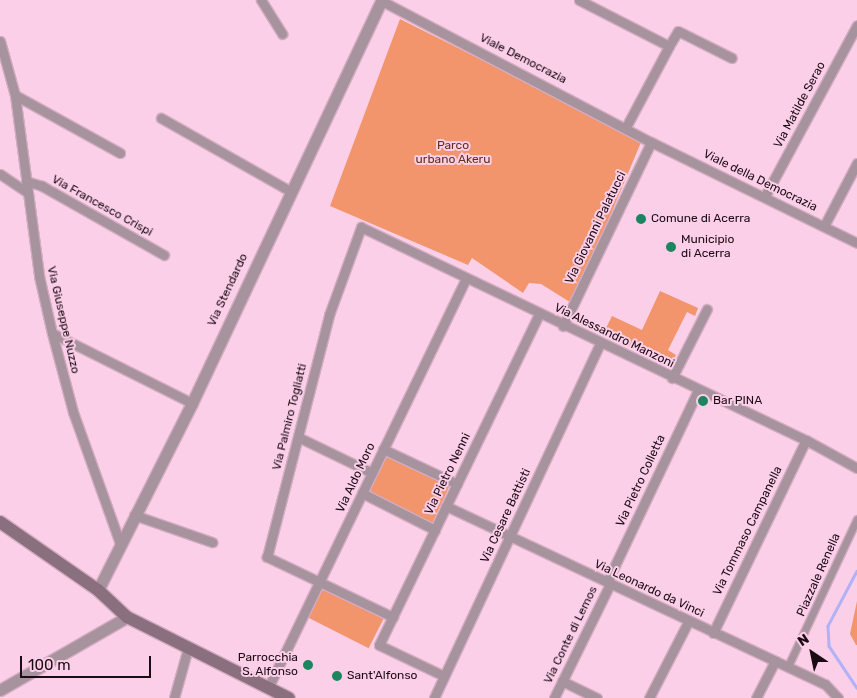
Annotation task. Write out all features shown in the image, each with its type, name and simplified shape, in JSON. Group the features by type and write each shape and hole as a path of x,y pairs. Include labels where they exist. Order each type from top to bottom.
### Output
{"main road":[{"path":"0,522 98,590 127,617 289,698"}],"street":[{"path":"261,0 282,34"},
{"name":"Viale Democrazia","path":"381,0 626,126 651,142"},
{"name":"Via Stendardo","path":"98,590 120,542 192,403 381,0"},
{"path":"579,0 669,46"},
{"name":"Via Matilde Serao","path":"766,196 857,25"},
{"path":"626,126 678,31 732,58"},
{"name":"Via Giuseppe Nuzzo","path":"0,41 15,95 39,276 52,333 74,412 120,542"},
{"path":"15,95 120,153"},
{"path":"162,118 290,191"},
{"name":"Viale della Democrazia","path":"651,142 766,196 857,243"},
{"name":"Via Giovanni Palatucci","path":"563,326 651,142"},
{"path":"824,226 857,163"},
{"path":"0,174 27,192"},
{"name":"Via Francesco Crispi","path":"26,181 42,186 164,255"},
{"name":"Via Alessandro Manzoni","path":"361,227 600,344 806,440 857,468"},
{"name":"Via Palmiro Togliatti","path":"321,582 266,557 329,315 361,227"},
{"name":"Via Aldo Moro","path":"268,688 321,582 466,279"},
{"path":"672,378 707,309"},
{"name":"Via Pietro Nenni","path":"444,676 379,645 539,314"},
{"path":"52,333 192,403"},
{"name":"Via Cesare Battisti","path":"434,698 600,344"},
{"name":"Via Pietro Colletta","path":"608,583 698,390"},
{"path":"298,437 372,473"},
{"name":"Via Tommaso Campanella","path":"713,633 806,440"},
{"path":"383,449 457,484"},
{"path":"362,494 435,530"},
{"name":"Via Leonardo da Vinci","path":"446,506 688,622 825,684 838,698"},
{"path":"134,515 212,542"},
{"name":"Piazzale Renella","path":"788,666 857,519"},
{"path":"321,582 393,617"},
{"name":"Via Conte di Lemos","path":"554,698 608,583"},
{"path":"0,690 127,617"},
{"path":"649,698 688,622"},
{"path":"174,698 188,648"},
{"path":"756,698 775,661"},
{"path":"562,681 597,698"}],"green space":[{"name":"Parco urbano Akeru","path":"400,19 642,140 573,304 541,284 529,283 523,293 472,258 468,265 330,206"},
{"path":"660,291 698,308 695,316 687,312 668,350 676,355 670,366 603,334 612,316 642,330"},
{"path":"384,454 450,485 432,523 366,492"},
{"path":"323,588 384,619 369,648 308,617"},
{"path":"857,601 857,645 856,645 850,634"}],"waterway":[{"path":"857,571 828,626 829,646 857,688"}],"place":[{"name":"Comune di Acerra","path":"641,219"},
{"name":"Municipio di Acerra","path":"671,247"},
{"name":"Bar PINA","path":"703,401"},
{"name":"Parrocchia S. Alfonso","path":"308,665"},
{"name":"Sant'Alfonso","path":"337,676"}]}
